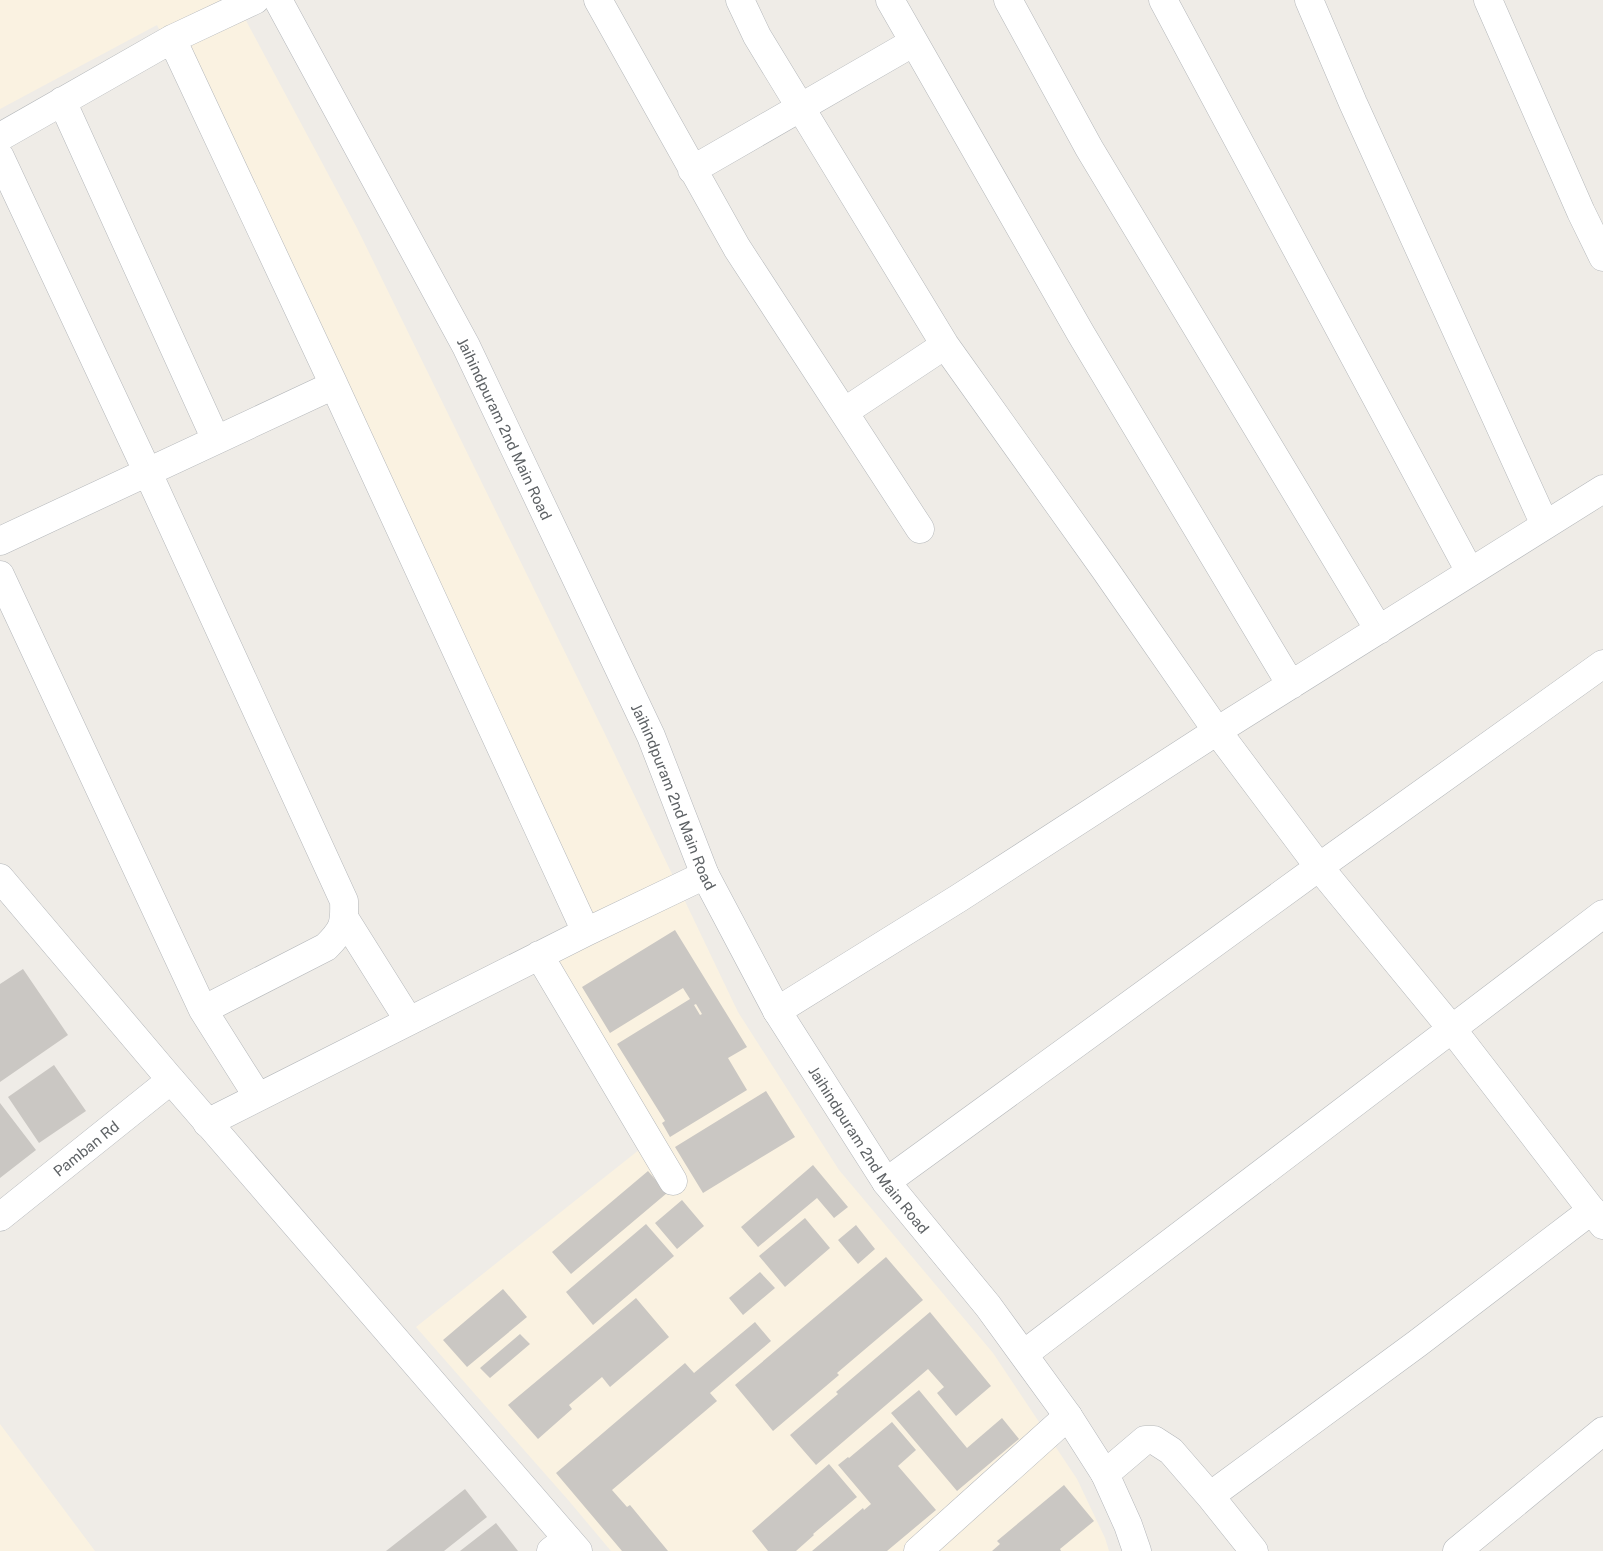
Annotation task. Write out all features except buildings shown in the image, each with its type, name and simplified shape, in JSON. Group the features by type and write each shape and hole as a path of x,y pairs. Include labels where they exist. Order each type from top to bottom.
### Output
{"street":[{"path":"0,137 172,39 255,0"},
{"name":"Jaihindpuram 2nd Main Road","path":"278,0 466,346 651,736 705,875 777,1011 886,1182 988,1306 1068,1416 1104,1474 1128,1525 1136,1551"},
{"path":"598,0 737,248 920,529"},
{"path":"740,0 757,36 945,345 1106,571 1217,732 1319,867 1452,1029 1598,1218 1418,1343 1210,1496"},
{"path":"890,0 1080,334 1291,685"},
{"path":"1008,0 1089,148 1379,630"},
{"path":"1162,0 1470,572"},
{"path":"1309,0 1353,104 1545,525"},
{"path":"1488,0 1581,212 1603,257"},
{"path":"172,39 586,932"},
{"path":"692,170 914,42"},
{"path":"62,101 216,440"},
{"path":"0,157 148,473 344,901 345,919 339,935 326,947 203,1010"},
{"path":"844,412 945,345"},
{"path":"0,541 334,385"},
{"path":"777,1011 951,903 1603,488"},
{"path":"0,575 203,1010 258,1097"},
{"path":"886,1182 1319,867 1603,664"},
{"path":"207,1123 586,932 705,875"},
{"path":"0,878 565,1547"},
{"path":"1024,1354 1603,914"},
{"path":"345,919 409,1021"},
{"path":"540,955 673,1181"},
{"name":"Pamban Rd","path":"0,1218 171,1080"},
{"path":"918,1551 1068,1416"},
{"path":"1457,1551 1603,1431"},
{"path":"1104,1474 1145,1440 1154,1440 1170,1451 1210,1496 1254,1551"}],"shaded area":[{"path":"0,0 235,0 357,228 605,734 738,1012 839,1170 993,1353 1077,1479 1105,1538 1109,1551 611,1551 416,1327 654,1138 554,958 601,938 157,25 0,109"},
{"path":"0,1424 95,1551 0,1551"}]}
